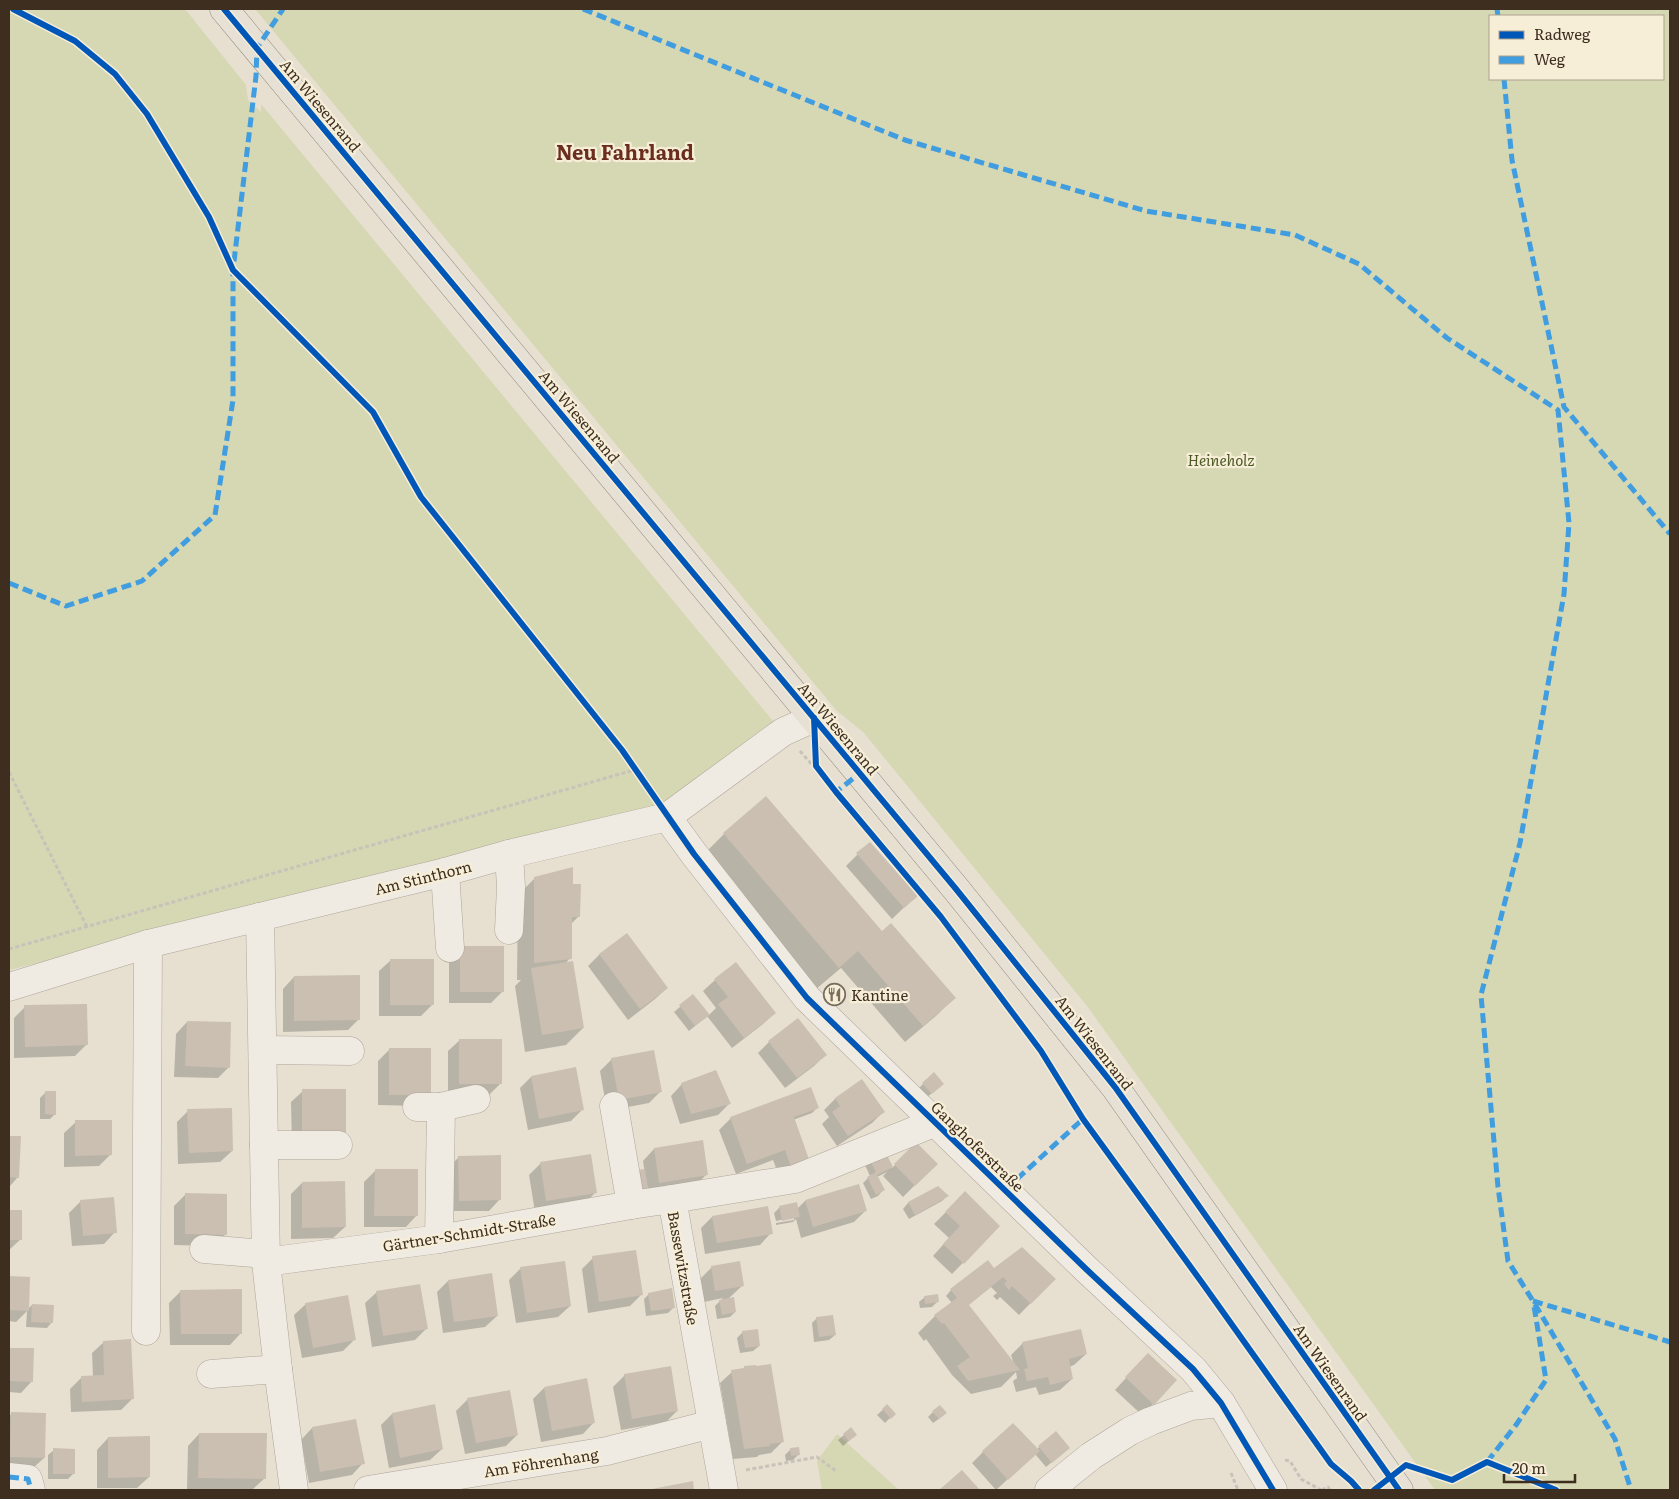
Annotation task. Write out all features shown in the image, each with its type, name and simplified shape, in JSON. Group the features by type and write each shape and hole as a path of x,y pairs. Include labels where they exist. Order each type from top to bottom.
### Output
{"main road":[{"name":"Am Wiesenrand","path":"224,9 962,896 1115,1087 1400,1490"}],"street":[{"name":"Am Stinthorn","path":"9,987 148,944 445,872 509,854 667,817 783,732 814,718"},
{"name":"Ganghoferstraße","path":"667,817 807,998 1085,1268 1194,1369 1221,1403 1273,1490"},
{"path":"509,854 511,887 509,930"},
{"path":"445,872 450,948"},
{"path":"260,917 264,1050 266,1258 294,1490"},
{"path":"146,1331 148,944"},
{"path":"264,1050 350,1051"},
{"path":"440,1238 429,1107 476,1099"},
{"path":"614,1106 631,1205"},
{"name":"Bassewitzstraße","path":"722,1483 672,1199 795,1179 936,1122"},
{"path":"264,1145 338,1145"},
{"name":"Gärtner-Schmidt-Straße","path":"204,1249 266,1258 440,1238 672,1199"},
{"path":"211,1374 278,1369"},
{"path":"1049,1490 1090,1456 1130,1431 1191,1406 1221,1403"},
{"name":"Am Föhrenhang","path":"368,1490 607,1451 712,1424"},
{"path":"9,1477 28,1480 31,1490"}],"path":[{"path":"783,732 836,792"},
{"path":"816,760 816,766 836,792"},
{"path":"9,949 634,770"},
{"path":"9,772 87,927"},
{"path":"722,1483 817,1457 836,1472"},
{"path":"1278,1459 1290,1461 1302,1479 1322,1490 1328,1487 1330,1490"}],"green space":[{"path":"9,9 185,9 246,85 248,100 261,112 261,104 778,727 650,811 9,970"},
{"name":"Heineholz","path":"255,9 1670,9 1670,1490 1435,1490 1087,1006 864,733 836,710"},
{"path":"837,1434 899,1490 822,1490 817,1461"}],"building":[{"path":"766,796 882,931 891,923 956,998 923,1026 858,951 839,968 723,833"},
{"path":"870,842 918,896 904,908 856,853"},
{"path":"573,867 573,884 581,884 580,917 572,917 572,959 534,963 534,877"},
{"path":"627,933 668,988 640,1009 599,954"},
{"path":"460,946 504,946 504,992 460,992"},
{"path":"390,959 434,959 434,1005 390,1005"},
{"path":"573,961 584,1028 542,1035 531,968"},
{"path":"736,962 776,1013 744,1038 718,1004 728,997 714,979"},
{"path":"360,975 360,1020 294,1021 294,976"},
{"path":"693,994 710,1015 695,1026 679,1005"},
{"path":"87,1004 88,1045 25,1047 24,1005"},
{"path":"798,1018 827,1055 797,1078 768,1041"},
{"path":"187,1021 231,1022 230,1068 185,1066"},
{"path":"459,1039 502,1039 502,1084 459,1084"},
{"path":"389,1048 431,1048 431,1095 389,1095"},
{"path":"654,1050 662,1092 619,1100 611,1058"},
{"path":"576,1067 584,1110 539,1119 531,1076"},
{"path":"716,1070 731,1104 691,1114 681,1083"},
{"path":"934,1072 944,1084 932,1094 922,1083"},
{"path":"862,1079 885,1112 848,1136 832,1112 840,1106 835,1098"},
{"path":"811,1087 819,1108 794,1117 811,1165 793,1172 785,1150 747,1164 730,1117"},
{"path":"302,1089 346,1089 346,1135 302,1135"},
{"path":"45,1091 56,1091 56,1115 45,1114"},
{"path":"232,1108 233,1151 189,1153 187,1109"},
{"path":"75,1120 112,1120 112,1155 75,1156"},
{"path":"9,1136 21,1136 19,1178 9,1177"},
{"path":"703,1140 708,1175 659,1183 654,1148"},
{"path":"916,1142 938,1164 915,1186 894,1164"},
{"path":"884,1149 893,1167 877,1175 885,1190 876,1195 867,1177 876,1172 868,1157"},
{"path":"591,1154 597,1193 546,1201 540,1162"},
{"path":"501,1155 501,1200 459,1201 458,1156"},
{"path":"375,1169 418,1169 418,1216 374,1216"},
{"path":"645,1169 649,1195 637,1197 636,1170"},
{"path":"345,1181 346,1227 302,1228 302,1182"},
{"path":"859,1184 867,1211 813,1227 805,1200"},
{"path":"938,1186 949,1196 915,1215 908,1202"},
{"path":"965,1191 1000,1226 964,1264 943,1244 960,1226 945,1212"},
{"path":"185,1193 227,1194 227,1235 185,1234"},
{"path":"114,1197 117,1233 83,1236 80,1200"},
{"path":"797,1202 800,1217 782,1221 779,1206"},
{"path":"768,1206 773,1234 717,1243 712,1216"},
{"path":"9,1210 22,1210 22,1240 9,1240"},
{"path":"1022,1247 1056,1279 1031,1304 1012,1286 1009,1290 1004,1284 1007,1281 1003,1277 969,1305 1020,1370 968,1381 957,1366 970,1357 944,1323 942,1324 934,1315 957,1298 950,1289 988,1260 994,1268"},
{"path":"636,1250 643,1295 599,1302 592,1256"},
{"path":"565,1261 571,1306 527,1313 520,1267"},
{"path":"740,1261 744,1286 715,1291 711,1266"},
{"path":"492,1273 498,1316 454,1322 448,1280"},
{"path":"9,1276 30,1277 29,1311 9,1310"},
{"path":"420,1284 428,1329 383,1336 376,1291"},
{"path":"672,1288 675,1308 651,1311 648,1293"},
{"path":"242,1289 242,1334 181,1334 180,1290"},
{"path":"938,1294 939,1302 925,1304 924,1296"},
{"path":"348,1295 356,1340 313,1348 305,1303"},
{"path":"734,1297 736,1312 722,1315 719,1300"},
{"path":"32,1304 54,1305 53,1323 31,1322"},
{"path":"833,1315 836,1335 819,1337 816,1317"},
{"path":"758,1329 760,1346 745,1348 742,1331"},
{"path":"1081,1329 1087,1354 1069,1359 1073,1379 1050,1385 1048,1377 1027,1381 1024,1369 1028,1368 1022,1342"},
{"path":"131,1339 134,1399 82,1402 81,1376 104,1375 103,1341"},
{"path":"9,1348 34,1348 33,1382 9,1381"},
{"path":"1148,1353 1177,1380 1154,1405 1125,1377"},
{"path":"771,1364 784,1442 770,1444 770,1446 744,1449 731,1370 744,1368 744,1366"},
{"path":"671,1366 678,1411 632,1419 624,1374"},
{"path":"587,1378 595,1423 552,1431 544,1387"},
{"path":"510,1390 518,1435 476,1443 467,1398"},
{"path":"435,1404 443,1449 400,1458 392,1413"},
{"path":"887,1404 896,1414 891,1419 882,1409"},
{"path":"940,1405 947,1413 939,1419 932,1411"},
{"path":"11,1412 46,1413 45,1458 10,1457"},
{"path":"356,1419 365,1464 320,1472 312,1427"},
{"path":"1013,1423 1040,1451 1008,1480 982,1451"},
{"path":"851,1427 857,1435 849,1441 843,1434"},
{"path":"1056,1431 1070,1448 1052,1463 1038,1446"},
{"path":"199,1433 267,1433 266,1479 198,1478"},
{"path":"150,1436 150,1477 108,1478 108,1437"},
{"path":"799,1447 800,1455 791,1456 790,1448"},
{"path":"53,1448 75,1449 75,1474 53,1474"},
{"path":"962,1470 980,1490 939,1490 946,1484"},
{"path":"693,1481 694,1490 652,1490 652,1489"}],"marked path":[{"path":"9,583 66,606 142,581 215,515 233,400 233,270 256,76 257,48 283,9"},
{"path":"583,9 905,140 1146,211 1295,235 1359,264 1447,338 1558,410 1569,523 1564,594 1520,843 1481,995 1498,1187 1508,1261 1615,1439 1631,1490"},
{"path":"1497,9 1498,15"},
{"path":"1504,80 1512,160 1564,407 1670,534"},
{"path":"838,795 836,792 860,773"},
{"path":"1006,1189 1083,1119"},
{"path":"1533,1301 1670,1342"},
{"path":"1487,1462 1516,1425 1546,1380 1534,1306"},
{"path":"9,1477 28,1479 31,1490"}],"cycle path":[{"path":"13,9 75,41 115,74 147,114 209,217 233,270 373,412 421,497 622,750 694,854 807,998 1085,1268 1193,1369 1221,1403 1273,1490"},
{"path":"224,9 956,889 1115,1087 1399,1490"},
{"path":"814,718 816,766 941,917 1041,1051 1083,1119 1331,1464 1359,1490"},
{"path":"1374,1490 1406,1465 1452,1480 1487,1462 1556,1490"}],"place":[{"name":"Kantine","path":"835,994"}],"district":[{"name":"Neu Fahrland","path":"625,151"}]}
